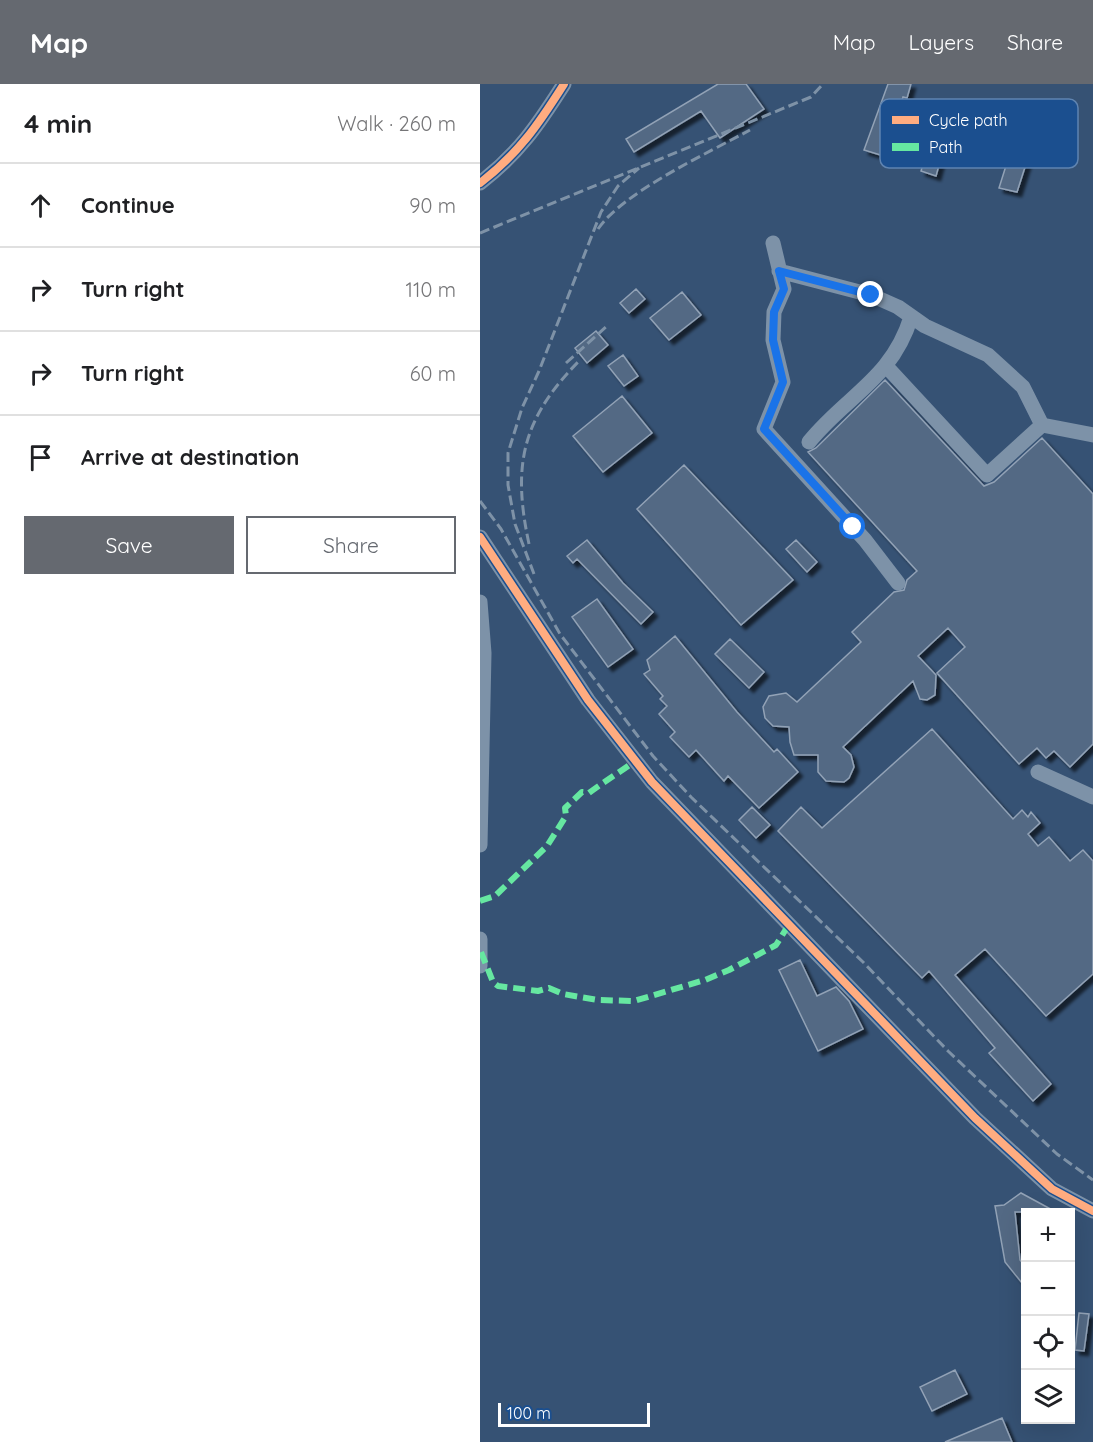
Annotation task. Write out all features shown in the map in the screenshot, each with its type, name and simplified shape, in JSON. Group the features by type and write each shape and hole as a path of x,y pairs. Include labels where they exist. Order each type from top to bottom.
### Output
{"street":[{"path":"480,183 508,161 525,142 564,84"},
{"path":"773,243 784,289 774,312 773,340 783,382 764,429 865,540 898,583"},
{"path":"779,271 871,295 925,326 988,355 1006,369 1023,387 1042,425"},
{"path":"809,442 820,428 876,379 906,335 911,316"},
{"path":"886,366 987,474 1042,425"},
{"path":"1042,425 1093,435"},
{"path":"480,537 588,700 652,782 975,1118 1052,1189 1093,1211"},
{"path":"480,602 484,633 480,845"},
{"path":"1038,772 1093,797"},
{"path":"480,939 480,965"}],"building":[{"path":"718,84 746,84 764,109 720,138 701,111 634,152 626,139"},
{"path":"888,84 911,84 907,98 883,99"},
{"path":"880,106 880,155 864,150"},
{"path":"922,168 938,168 936,176 921,171"},
{"path":"1005,168 1025,168 1017,192 999,188"},
{"path":"636,289 645,299 629,313 620,303"},
{"path":"682,292 701,315 669,340 650,318"},
{"path":"596,331 608,345 587,363 575,348"},
{"path":"623,355 638,376 624,386 608,366"},
{"path":"885,380 984,486 994,482 1042,438 1093,494 1093,744 1070,767 1054,751 1046,758 1037,748 1019,764 937,673 965,647 948,628 918,656 936,675 935,695 927,700 920,699 913,681 843,747 851,755 854,767 849,778 844,782 826,781 818,772 818,755 794,755 789,727 773,726 765,718 763,707 769,696 786,693 797,702 861,642 852,632 894,592 904,590 907,580 917,571 808,452 816,448"},
{"path":"622,396 652,433 603,472 573,436"},
{"path":"684,465 793,580 741,625 637,509"},
{"path":"587,540 623,583 653,612 641,624 577,559 573,563 567,556"},
{"path":"796,540 817,562 807,572 786,549"},
{"path":"597,599 633,649 608,667 572,617"},
{"path":"675,636 737,712 774,752 777,749 798,772 759,808 728,776 724,781 696,750 689,757 670,737 675,732 659,714 667,706 660,699 663,696 644,674 650,670 647,660"},
{"path":"730,639 764,672 749,688 715,654"},
{"path":"932,729 1013,819 1022,810 1028,817 1031,812 1040,823 1028,834 1038,846 1049,837 1070,861 1083,850 1093,861 1093,974 1046,1016 985,949 955,975 1051,1084 1033,1101 989,1053 995,1048 929,971 922,978 778,831 801,807 822,828"},
{"path":"752,807 770,825 756,838 739,820"},
{"path":"800,960 817,996 836,987 849,1001 863,1029 818,1051 779,970"},
{"path":"1021,1193 1049,1208 1021,1208 1021,1212 1015,1212 1021,1282 1005,1262 995,1206 1004,1205"},
{"path":"1079,1313 1089,1314 1084,1351 1075,1350"},
{"path":"955,1370 967,1394 932,1411 920,1387"},
{"path":"1002,1418 1012,1442 945,1442"}],"railway":[{"path":"480,233 811,97 823,84"},
{"path":"598,229 610,215 647,187 750,130"},
{"path":"534,574 515,524 508,485 508,453 522,408 539,371 601,212 618,186 639,168"},
{"path":"566,363 608,325"},
{"path":"529,544 522,490 522,467 526,445 545,403 579,361"},
{"path":"480,501 501,529 560,634 653,756 691,797 863,962 948,1051 1057,1154 1093,1180"}],"marked path":[{"path":"480,901 495,896 547,846 566,816 565,808 582,792 589,793 635,761"},
{"path":"481,952 493,982 498,986 538,991 549,988 563,994 598,1000 634,1001 705,980 729,970 776,945 788,926"}],"cycle path":[{"path":"480,183 506,161 527,138 564,84"},
{"path":"480,537 588,700 652,782 975,1118 1052,1189 1093,1211"}],"route":[{"path":"853,527 764,429 783,382 773,340 774,312 784,289 779,271 871,295"}]}
